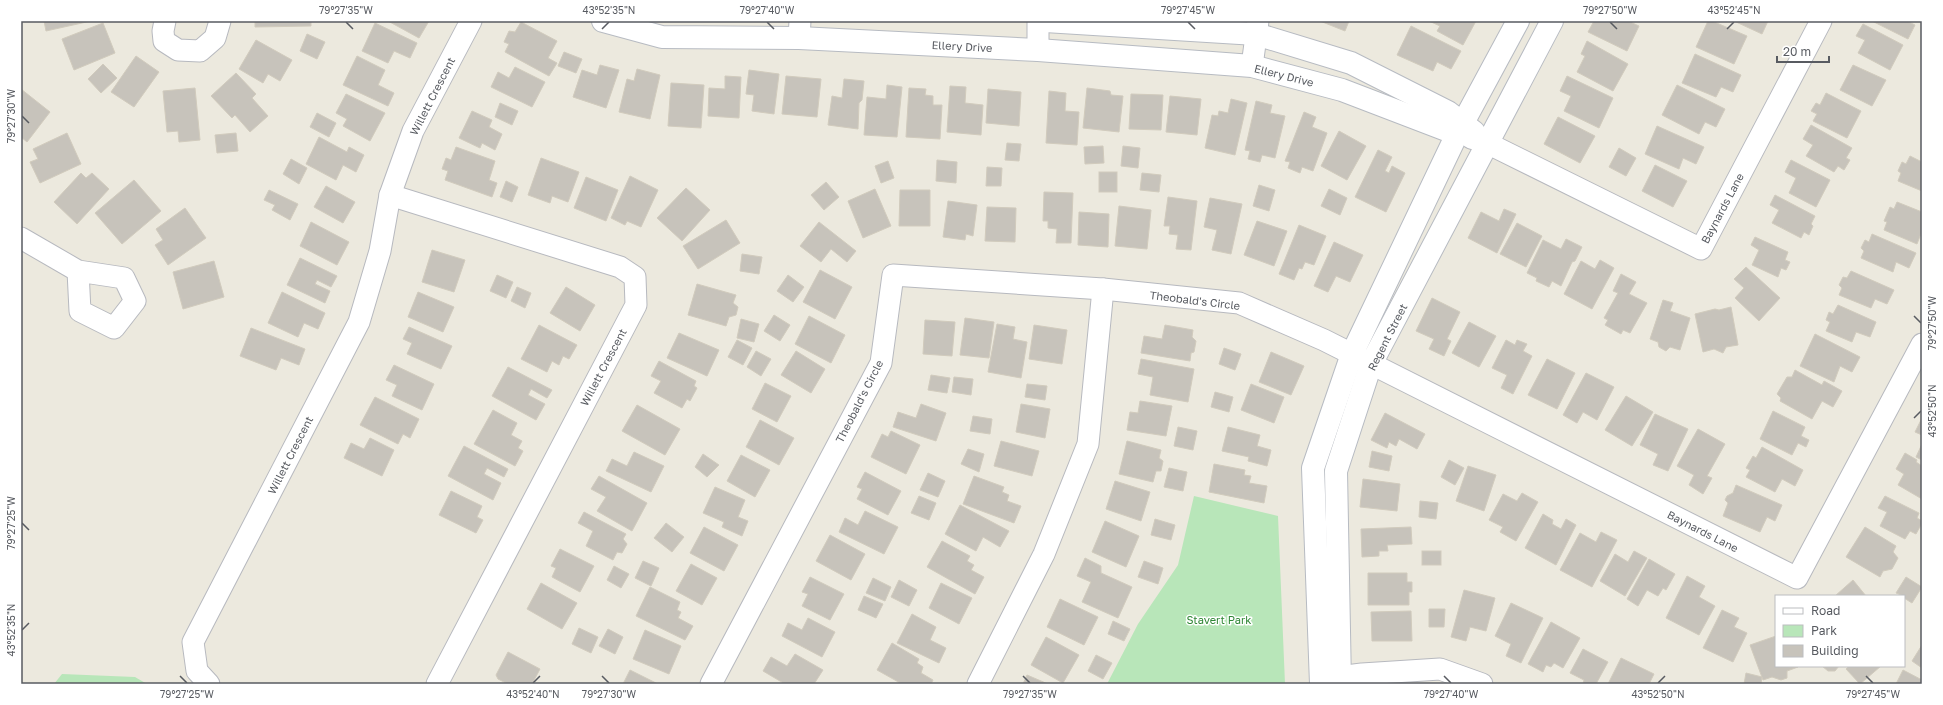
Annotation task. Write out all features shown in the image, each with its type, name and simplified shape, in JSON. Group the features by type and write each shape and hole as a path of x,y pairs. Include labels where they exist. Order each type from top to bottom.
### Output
{"street":[{"path":"165,21 163,31 164,41 178,50 200,51 215,38 220,21"},
{"name":"Willett Crescent","path":"209,684 197,671 193,642 359,322 380,251 390,195 413,131 471,21"},
{"name":"Ellery Drive","path":"603,21 662,37 799,30 1252,66 1342,90 1460,128 1487,143"},
{"path":"1038,21 1038,50"},
{"name":"Ellery Drive","path":"1045,21 1257,28 1351,63 1448,112 1460,128"},
{"name":"Regent Street","path":"1331,681 1313,468 1352,354 1460,128 1518,21"},
{"name":"Regent Street","path":"1331,681 1336,471 1371,364 1552,21"},
{"name":"Baynards Lane","path":"1487,143 1701,249 1821,21"},
{"path":"1252,66 1257,28"},
{"name":"Willett Crescent","path":"390,195 620,267 635,277 636,305 437,684"},
{"path":"21,238 78,271"},
{"name":"Theobald's Circle","path":"711,684 881,363 892,275 1103,289 1239,303 1371,364"},
{"path":"978,684 1044,554 1088,444 1103,289"},
{"name":"Baynards Lane","path":"1371,364 1797,578 1922,344"},
{"path":"1331,681 1362,674 1440,669 1482,684"}],"green space":[{"name":"Stavert Park","path":"1194,496 1278,516 1285,684 1107,684 1138,624 1178,565"},
{"path":"62,674 135,677 147,684 54,684"}],"building":[{"path":"44,21 91,21 46,31"},
{"path":"255,21 311,21 311,26 255,27"},
{"path":"388,21 429,21 419,38"},
{"path":"1320,21 1349,21 1345,31"},
{"path":"1429,21 1476,21 1463,45 1437,31 1440,26"},
{"path":"1594,21 1628,21 1639,26 1627,51 1588,32"},
{"path":"1708,21 1712,21 1747,36 1734,64 1696,47"},
{"path":"1734,21 1768,21 1762,34"},
{"path":"1872,21 1907,21 1915,25 1908,39"},
{"path":"521,22 557,41 548,58 557,63 549,76 505,52 509,44 504,42 509,31 515,32"},
{"path":"103,23 115,53 74,70 62,39"},
{"path":"375,23 417,43 410,58 394,51 388,63 362,51"},
{"path":"1863,24 1903,45 1890,70 1858,53 1865,40 1856,36"},
{"path":"1411,26 1461,51 1451,69 1437,62 1433,71 1397,55"},
{"path":"307,34 325,42 317,59 300,51"},
{"path":"256,40 292,60 280,81 268,74 263,83 239,69"},
{"path":"1587,41 1628,64 1613,91 1577,72 1585,56 1581,54"},
{"path":"564,52 582,59 576,73 558,66"},
{"path":"1695,54 1741,75 1733,92 1721,87 1716,97 1682,83"},
{"path":"136,56 159,72 134,107 111,92"},
{"path":"357,56 385,70 378,85 394,93 388,106 343,85"},
{"path":"103,64 117,78 101,93 88,79"},
{"path":"600,65 619,70 606,108 573,97 582,70 597,75"},
{"path":"1853,65 1886,80 1872,106 1840,90"},
{"path":"515,67 545,82 532,107 491,87 498,72 509,78"},
{"path":"637,69 660,75 650,119 619,112 627,79 634,81"},
{"path":"749,70 779,74 774,114 752,111 754,95 746,94"},
{"path":"236,73 256,94 252,98 268,116 250,132 235,115 232,118 211,96"},
{"path":"725,76 741,77 739,118 708,116 709,88 725,89"},
{"path":"786,76 821,79 817,117 782,114"},
{"path":"1567,76 1613,98 1599,128 1564,111 1571,96 1560,91"},
{"path":"844,79 864,81 862,100 859,103 858,129 828,125 832,96 842,98"},
{"path":"671,83 704,85 701,128 668,126"},
{"path":"887,85 902,87 897,137 864,135 867,97 886,99"},
{"path":"1677,85 1725,109 1716,127 1705,122 1699,134 1662,115"},
{"path":"950,86 966,87 965,103 983,105 981,135 947,132"},
{"path":"195,88 200,140 179,142 178,131 167,132 163,91"},
{"path":"909,88 926,89 925,95 933,96 933,105 942,105 940,139 906,137"},
{"path":"1087,88 1110,91 1111,95 1123,96 1119,132 1083,128"},
{"path":"21,89 50,112 27,142 21,137"},
{"path":"988,89 1021,92 1019,126 986,123"},
{"path":"1049,91 1066,93 1065,111 1079,112 1077,145 1046,143"},
{"path":"1826,93 1861,111 1847,138 1813,121 1817,114 1811,111 1816,103 1820,105"},
{"path":"346,94 385,113 370,141 343,126 347,119 336,113"},
{"path":"1131,94 1163,95 1161,130 1129,129"},
{"path":"1170,96 1201,99 1197,135 1166,132"},
{"path":"1231,99 1247,103 1235,155 1205,148 1212,115 1218,116 1219,111 1228,113"},
{"path":"1256,101 1272,105 1270,113 1285,116 1275,158 1262,155 1260,162 1248,159 1250,151 1245,150"},
{"path":"500,103 518,111 512,125 495,117"},
{"path":"472,111 492,120 489,127 502,134 495,150 482,143 480,148 459,138"},
{"path":"1304,112 1316,117 1312,127 1327,133 1313,171 1302,167 1300,173 1288,168 1290,162 1285,161"},
{"path":"317,113 336,123 329,137 310,127"},
{"path":"1558,117 1595,136 1580,163 1544,144"},
{"path":"1811,125 1852,148 1846,158 1850,160 1844,170 1838,166 1834,172 1806,156 1813,145 1803,139"},
{"path":"1657,126 1704,147 1696,164 1683,158 1679,169 1645,154"},
{"path":"1339,131 1366,146 1347,180 1321,166"},
{"path":"67,133 81,164 40,183 30,162 38,159 33,149"},
{"path":"236,133 238,151 217,153 215,135"},
{"path":"319,137 347,152 349,147 364,155 356,172 343,165 336,180 306,164"},
{"path":"1007,143 1021,144 1019,161 1005,160"},
{"path":"1103,146 1104,163 1085,164 1084,147"},
{"path":"1123,146 1140,148 1138,168 1121,166"},
{"path":"456,147 495,161 489,180 497,183 492,197 445,180 448,171 442,169 446,158 451,160"},
{"path":"1619,148 1636,158 1626,176 1609,167"},
{"path":"1378,150 1392,157 1385,171 1389,173 1392,166 1405,173 1386,212 1355,197"},
{"path":"1910,156 1922,162 1922,191 1898,181 1901,173 1898,171 1902,162 1906,164"},
{"path":"541,158 579,172 568,202 552,196 550,203 528,195"},
{"path":"291,159 307,168 299,184 283,174"},
{"path":"937,160 957,162 956,183 936,181"},
{"path":"1791,160 1830,180 1816,207 1789,193 1796,178 1785,172"},
{"path":"888,161 894,178 881,183 875,166"},
{"path":"1655,165 1687,181 1673,207 1642,191"},
{"path":"987,167 1002,168 1001,186 986,186"},
{"path":"1099,172 1117,172 1117,192 1099,192"},
{"path":"81,173 86,178 92,173 109,189 77,224 54,202"},
{"path":"1142,173 1161,175 1159,192 1140,190"},
{"path":"630,176 658,190 641,227 627,221 625,225 611,218"},
{"path":"586,177 618,190 606,221 574,208"},
{"path":"134,180 161,211 122,244 95,213"},
{"path":"506,181 518,187 512,202 500,197"},
{"path":"826,182 839,197 824,210 811,195"},
{"path":"1259,185 1275,190 1269,211 1253,206"},
{"path":"326,186 355,202 343,223 314,207"},
{"path":"686,188 710,210 682,241 657,218"},
{"path":"875,189 891,226 863,238 848,201"},
{"path":"1329,189 1347,198 1340,215 1321,206"},
{"path":"269,190 298,204 290,220 272,210 275,205 264,200"},
{"path":"900,190 930,190 930,226 899,226"},
{"path":"1044,192 1073,193 1071,243 1056,243 1057,229 1048,228 1048,221 1043,221"},
{"path":"1775,195 1815,216 1811,224 1813,226 1809,235 1804,232 1801,238 1772,223 1779,210 1770,205"},
{"path":"1168,197 1197,201 1191,250 1176,249 1178,235 1169,234 1170,226 1164,226"},
{"path":"1210,198 1242,204 1231,254 1212,250 1217,230 1204,227"},
{"path":"948,201 977,205 973,236 966,234 965,240 943,237"},
{"path":"1897,202 1922,212 1922,231 1917,244 1884,230 1887,222 1884,221 1890,207 1894,209"},
{"path":"1119,206 1151,210 1147,249 1115,246"},
{"path":"987,207 1016,208 1015,242 985,241"},
{"path":"185,208 206,238 168,265 155,245 163,240 156,229"},
{"path":"1504,209 1516,214 1497,253 1468,238 1481,212 1499,221"},
{"path":"1079,212 1109,214 1108,247 1078,245"},
{"path":"726,220 740,243 698,269 683,246"},
{"path":"1257,221 1287,231 1274,266 1244,255"},
{"path":"311,222 349,242 337,265 300,246"},
{"path":"819,222 856,251 847,262 831,249 821,262 800,246"},
{"path":"1517,223 1542,236 1526,267 1500,254"},
{"path":"1299,225 1326,236 1314,265 1305,262 1302,269 1299,268 1294,280 1279,274"},
{"path":"1872,234 1916,253 1909,268 1896,262 1893,272 1861,258 1864,251 1861,248 1865,240 1869,242"},
{"path":"1755,237 1788,252 1785,260 1790,262 1786,270 1781,268 1778,277 1752,265 1759,250 1751,245"},
{"path":"1566,239 1582,247 1575,261 1572,262 1561,286 1552,281 1549,287 1536,281 1537,278 1527,273 1543,240 1561,249"},
{"path":"1334,242 1363,255 1350,282 1336,276 1328,292 1314,286"},
{"path":"432,250 465,260 454,292 422,282"},
{"path":"742,254 762,257 759,274 740,271"},
{"path":"300,258 337,276 331,287 317,280 315,284 330,291 325,303 287,285"},
{"path":"1600,260 1614,268 1592,309 1564,294 1581,261 1595,269"},
{"path":"214,261 224,297 183,309 173,272"},
{"path":"1746,267 1780,298 1759,321 1735,298 1744,288 1734,279"},
{"path":"820,270 852,287 835,319 803,302"},
{"path":"1851,271 1894,290 1887,304 1875,299 1871,308 1839,295 1842,288 1839,285 1843,277 1847,278"},
{"path":"1621,274 1636,282 1629,294 1647,303 1630,333 1623,330 1621,334 1605,325 1608,320 1604,318 1618,293 1613,291"},
{"path":"497,275 513,282 506,298 490,291"},
{"path":"788,275 804,287 793,302 777,291"},
{"path":"697,284 736,295 733,303 738,307 736,315 729,317 726,326 688,315"},
{"path":"517,287 531,293 525,308 511,301"},
{"path":"566,287 595,305 580,331 550,313"},
{"path":"282,292 325,313 318,329 304,323 298,337 268,323"},
{"path":"418,292 454,307 443,332 408,317"},
{"path":"1432,298 1460,312 1447,339 1451,341 1444,356 1429,349 1434,339 1416,331"},
{"path":"1663,300 1673,303 1670,311 1690,318 1680,350 1670,347 1666,351 1659,347 1658,342 1650,339"},
{"path":"1838,305 1876,322 1870,337 1856,332 1852,342 1826,331 1830,322 1826,320 1829,312 1833,314"},
{"path":"1731,307 1738,345 1726,347 1723,353 1714,349 1703,352 1695,314"},
{"path":"774,315 790,325 780,341 764,331"},
{"path":"809,316 845,335 831,363 795,344"},
{"path":"965,318 994,322 989,358 960,355"},
{"path":"741,319 759,324 754,342 737,338"},
{"path":"925,320 955,322 952,356 923,354"},
{"path":"1469,322 1496,336 1479,367 1452,353"},
{"path":"997,324 1015,327 1013,339 1027,342 1021,378 988,372"},
{"path":"539,325 577,345 569,359 563,356 559,365 552,361 547,372 521,359"},
{"path":"1034,325 1067,330 1062,364 1029,359"},
{"path":"1165,325 1193,330 1192,337 1196,341 1194,352 1191,353 1190,361 1141,353 1144,336 1162,339"},
{"path":"409,327 452,346 441,369 407,354 412,343 403,339"},
{"path":"251,328 305,349 299,365 281,358 276,370 240,356"},
{"path":"679,333 719,350 707,376 667,358"},
{"path":"1815,334 1860,357 1852,372 1840,366 1834,382 1800,366"},
{"path":"737,340 752,348 743,365 728,357"},
{"path":"1506,340 1515,345 1517,340 1527,344 1523,351 1532,356 1513,394 1501,388 1507,375 1492,368"},
{"path":"1224,348 1241,354 1235,370 1219,364"},
{"path":"756,351 771,359 761,376 747,367"},
{"path":"796,351 825,369 811,393 781,375"},
{"path":"1271,352 1304,366 1291,395 1259,382"},
{"path":"1141,359 1194,369 1188,402 1150,395 1153,377 1138,374"},
{"path":"1547,359 1575,373 1557,409 1528,395"},
{"path":"659,361 696,381 694,386 697,388 690,401 687,399 682,408 654,393 661,381 651,376"},
{"path":"394,365 434,384 422,410 392,396 397,385 386,380"},
{"path":"508,367 552,390 547,398 531,389 528,395 545,404 536,420 492,396"},
{"path":"1795,370 1822,385 1824,381 1842,391 1833,407 1822,401 1812,419 1780,401 1781,398 1777,394 1787,377 1792,377"},
{"path":"1586,373 1614,387 1597,420 1583,412 1577,423 1563,415"},
{"path":"931,375 950,378 947,393 928,390"},
{"path":"954,377 973,379 971,395 952,392"},
{"path":"765,383 791,396 777,422 752,409"},
{"path":"1027,384 1047,386 1045,400 1025,397"},
{"path":"1251,384 1284,397 1274,423 1241,410"},
{"path":"1215,392 1233,397 1229,412 1211,407"},
{"path":"1626,396 1653,412 1632,446 1605,430"},
{"path":"375,397 419,419 410,438 403,434 398,444 360,425"},
{"path":"1140,401 1172,406 1166,436 1127,430 1130,412 1138,413"},
{"path":"921,404 946,413 936,441 893,427 898,412 916,418"},
{"path":"1021,404 1050,409 1045,438 1016,432"},
{"path":"637,405 680,429 665,455 622,431"},
{"path":"493,410 517,423 511,435 522,441 518,448 523,451 515,466 474,444"},
{"path":"1773,411 1805,427 1801,436 1809,440 1806,447 1798,443 1792,455 1760,439"},
{"path":"1385,413 1425,434 1417,449 1399,439 1396,446 1389,442 1387,448 1371,440"},
{"path":"1655,414 1688,429 1668,471 1653,465 1658,454 1640,445"},
{"path":"973,416 992,419 990,434 970,431"},
{"path":"1922,418 1922,435 1915,432"},
{"path":"760,420 794,438 779,465 746,447"},
{"path":"1178,427 1197,431 1193,450 1174,446"},
{"path":"1228,427 1260,435 1257,446 1271,450 1267,466 1248,461 1249,457 1222,451"},
{"path":"1698,429 1725,444 1707,476 1712,478 1703,494 1689,485 1694,475 1677,466"},
{"path":"891,431 920,445 906,474 871,457 882,434 888,437"},
{"path":"370,438 394,450 382,476 344,458 351,443 364,449"},
{"path":"1001,441 1039,451 1032,476 994,466"},
{"path":"1127,441 1161,450 1159,458 1163,461 1161,471 1156,471 1153,482 1119,474"},
{"path":"1922,444 1922,460 1916,457"},
{"path":"464,446 508,469 504,477 487,468 484,474 501,483 493,500 448,476"},
{"path":"1762,447 1803,470 1795,486 1782,479 1775,492 1746,477 1750,470 1746,468 1753,456 1756,458"},
{"path":"968,449 984,454 979,472 961,464"},
{"path":"1372,451 1392,456 1389,471 1369,467"},
{"path":"634,452 664,466 651,492 606,471 612,459 627,466"},
{"path":"1905,453 1917,460 1916,462 1922,466 1922,499 1898,485 1904,474 1896,469"},
{"path":"703,454 719,465 707,477 695,467"},
{"path":"741,455 770,470 755,497 727,481"},
{"path":"1449,460 1464,468 1455,485 1441,477"},
{"path":"1214,464 1245,470 1244,475 1251,476 1249,483 1267,486 1264,503 1209,492"},
{"path":"1468,466 1496,475 1484,511 1456,501"},
{"path":"1169,468 1187,472 1183,491 1164,487"},
{"path":"865,472 901,491 888,515 857,499 862,489 857,487"},
{"path":"928,473 945,481 938,497 920,490"},
{"path":"599,476 647,503 632,531 597,511 606,497 591,489"},
{"path":"974,476 1004,487 1002,492 1009,495 1007,501 1021,506 1014,523 963,504"},
{"path":"1363,479 1400,484 1397,511 1360,507"},
{"path":"1115,481 1150,492 1141,521 1106,509"},
{"path":"1736,485 1782,505 1775,521 1767,517 1760,532 1723,516 1728,503 1725,500 1727,496 1733,493"},
{"path":"715,487 745,500 738,517 748,521 742,536 722,527 724,522 703,513"},
{"path":"451,491 482,506 477,517 483,520 476,533 439,515"},
{"path":"1522,493 1538,502 1516,541 1500,532 1503,527 1489,520 1503,494 1517,501"},
{"path":"919,496 936,503 929,520 911,513"},
{"path":"1885,496 1919,513 1917,518 1922,521 1922,523 1916,534 1910,531 1905,539 1880,526 1887,512 1878,508"},
{"path":"1420,501 1438,503 1436,519 1419,517"},
{"path":"960,505 1009,531 1000,547 983,537 976,551 945,534"},
{"path":"865,511 898,527 884,554 839,532 845,518 858,525"},
{"path":"584,512 626,534 623,539 627,544 622,553 617,552 613,560 586,546 593,531 578,523"},
{"path":"1543,514 1553,520 1552,524 1561,529 1566,519 1576,525 1556,565 1525,548"},
{"path":"1155,519 1175,525 1171,540 1151,535"},
{"path":"1105,521 1139,536 1126,567 1092,552"},
{"path":"666,523 684,537 672,552 654,538"},
{"path":"704,527 738,545 724,571 690,553"},
{"path":"1411,527 1412,544 1387,545 1388,551 1379,551 1379,556 1362,557 1361,529"},
{"path":"1865,527 1896,546 1893,552 1898,558 1892,569 1883,571 1880,577 1846,557"},
{"path":"1601,532 1617,540 1592,587 1560,570 1580,533 1596,542"},
{"path":"830,535 865,554 851,580 816,561"},
{"path":"942,541 970,556 967,561 974,565 971,570 984,577 975,594 927,567"},
{"path":"560,549 594,566 580,592 552,577 556,568 551,566"},
{"path":"1422,551 1441,551 1441,565 1422,565"},
{"path":"1634,551 1647,558 1625,596 1600,581 1615,554 1628,562"},
{"path":"1085,558 1101,566 1101,573 1132,587 1118,618 1082,602 1091,582 1077,576"},
{"path":"1649,559 1675,574 1666,590 1663,588 1658,596 1647,590 1638,606 1627,599"},
{"path":"643,561 659,568 651,586 635,578"},
{"path":"1144,561 1163,568 1158,584 1138,577"},
{"path":"691,564 717,578 702,605 676,591"},
{"path":"614,566 629,574 621,588 607,580"},
{"path":"1368,573 1407,573 1407,582 1412,582 1412,592 1409,592 1409,605 1368,605"},
{"path":"1687,576 1705,586 1699,597 1715,606 1699,635 1666,618"},
{"path":"810,577 844,594 830,620 802,606 808,594 802,592"},
{"path":"1906,577 1922,587 1912,603 1905,599 1905,595 1896,593"},
{"path":"873,578 891,587 885,601 866,593"},
{"path":"899,580 917,590 909,606 891,597"},
{"path":"1853,580 1865,595 1836,595"},
{"path":"541,583 577,603 562,629 527,609"},
{"path":"941,583 972,598 959,624 929,608"},
{"path":"650,587 680,602 677,610 681,612 678,618 693,626 685,640 636,616"},
{"path":"1464,590 1495,598 1486,631 1470,627 1466,641 1451,637"},
{"path":"864,596 883,604 876,618 858,610"},
{"path":"1060,599 1098,617 1084,645 1047,627"},
{"path":"1511,603 1543,618 1521,663 1506,656 1511,644 1495,636"},
{"path":"1429,609 1445,609 1444,627 1429,627"},
{"path":"1722,610 1739,618 1734,627 1747,633 1733,662 1703,648"},
{"path":"1411,611 1412,641 1372,641 1371,612"},
{"path":"912,614 936,627 930,640 946,648 939,663 897,643"},
{"path":"808,618 835,632 822,657 782,636 788,623 802,630"},
{"path":"1113,621 1130,629 1124,641 1108,634"},
{"path":"1551,622 1580,638 1563,668 1554,663 1551,667 1546,665 1543,672 1528,664"},
{"path":"579,628 598,637 591,653 572,644"},
{"path":"608,629 623,637 615,654 599,646"},
{"path":"645,630 681,646 669,674 633,659"},
{"path":"1775,636 1775,667 1798,667 1787,671 1787,678 1781,680 1772,677 1763,680 1750,645"},
{"path":"1046,637 1079,655 1063,683 1031,665"},
{"path":"892,643 919,659 917,663 923,667 921,673 933,680 931,684 902,684 877,670"},
{"path":"1922,645 1922,668 1912,661"},
{"path":"1583,649 1608,662 1596,684 1583,684 1584,680 1570,673"},
{"path":"508,652 540,669 532,684 508,684 498,679 496,675"},
{"path":"795,654 823,670 814,684 785,684 763,671 771,657 787,666"},
{"path":"1096,655 1112,663 1103,679 1088,671"},
{"path":"1621,658 1654,674 1649,684 1608,684"},
{"path":"1823,667 1838,667 1835,671 1828,671"},
{"path":"1848,667 1880,667 1860,684 1846,669"},
{"path":"630,670 658,684 623,684"},
{"path":"1903,670 1922,680 1922,684 1896,684"},
{"path":"1746,673 1762,677 1761,684 1744,684"},
{"path":"1027,675 1048,684 1023,684"}]}
